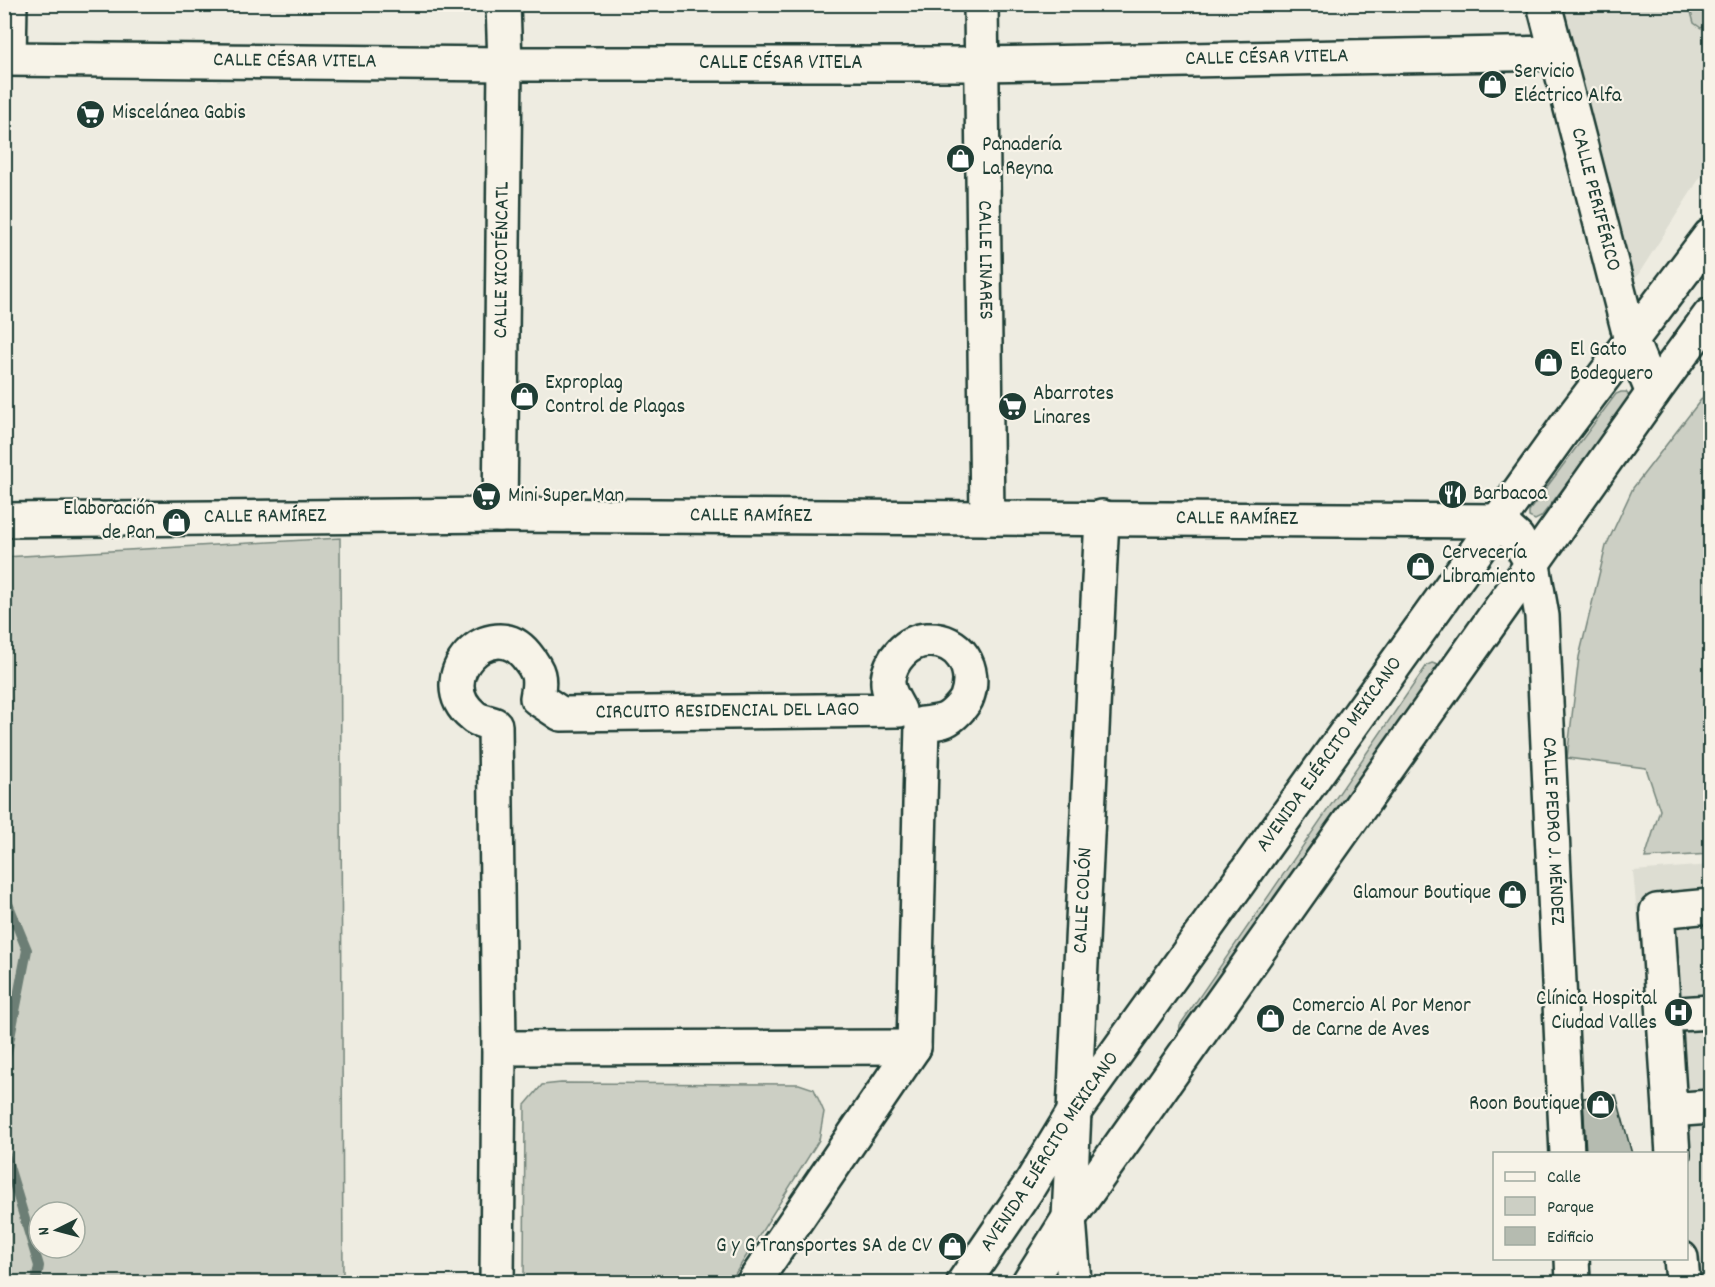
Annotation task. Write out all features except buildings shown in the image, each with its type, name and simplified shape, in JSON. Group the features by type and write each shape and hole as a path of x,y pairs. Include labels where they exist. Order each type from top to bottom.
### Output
{"street":[{"path":"7,59 10,4"},
{"name":"CALLE XICOTÉNCATL","path":"500,515 505,64 503,4"},
{"name":"CALLE LINARES","path":"981,4 987,518"},
{"name":"CALLE PERIFÉRICO","path":"1544,4 1631,340 1653,393"},
{"name":"CALLE CÉSAR VITELA","path":"7,59 505,64 980,64 1557,53"},
{"name":"AVENIDA EJÉRCITO MEXICANO","path":"964,1282 1028,1188 1074,1112 1498,520 1710,236"},
{"path":"1029,1282 1069,1218 1710,315"},
{"name":"CALLE RAMÍREZ","path":"4,520 500,515 1498,520"},
{"name":"CALLE COLÓN","path":"1074,1282 1069,1218 1102,518"},
{"name":"CALLE PEDRO J. MÉNDEZ","path":"1498,520 1517,538 1533,565 1542,616 1567,1152"},
{"name":"CIRCUITO RESIDENCIAL DEL LAGO","path":"497,1282 499,1048 495,725 474,717 461,702 456,683 461,665 470,652 484,644 501,641 520,647 537,669 540,684 537,698 561,714 899,710 891,697 888,681 894,659 909,645 927,640 945,643 958,651 968,666 971,682 966,701 946,720 922,724 914,1047"},
{"path":"1673,1152 1657,911 1710,906"},
{"path":"1664,1016 1710,1012"},
{"path":"499,1048 914,1047"},
{"path":"754,1282 914,1047"},
{"path":"1670,1110 1710,1107"},
{"path":"1572,1260 1573,1282"},
{"path":"1681,1260 1683,1282"}],"shaded area":[{"path":"1562,5 1710,5 1710,162 1629,289"},
{"name":"Clínica Hospital Ciudad Valles","path":"1710,865 1710,1282 1669,1282 1685,1260 1688,1260 1688,1152 1658,1152 1633,871"}],"green space":[{"path":"1689,5 1710,5 1710,24 1701,28 1694,23"},
{"path":"1710,388 1710,854 1645,858 1660,810 1646,768 1567,758 1579,657 1606,546 1633,488"},
{"path":"1626,392 1630,397 1629,403 1541,517 1535,520 1529,517 1529,511 1616,394"},
{"path":"340,538 343,1282 5,1282 5,557"},
{"path":"1432,663 1438,665 1440,670 1186,1036 1179,1032 1180,1025 1427,665"},
{"path":"561,1083 799,1084 814,1089 824,1112 819,1140 730,1282 524,1282 525,1105 542,1085"}],"waterway":[{"path":"4,894 27,950 4,1068"},
{"path":"4,1150 39,1266 36,1282"}],"place":[{"name":"Servicio Eléctrico Alfa","path":"1493,85"},
{"name":"Miscelánea Gabis","path":"91,114"},
{"name":"Panadería La Reyna","path":"961,158"},
{"name":"El Gato Bodeguero","path":"1549,363"},
{"name":"Exproplag Control de Plagas","path":"524,396"},
{"name":"Abarrotes Linares","path":"1012,407"},
{"name":"Barbacoa","path":"1452,495"},
{"name":"Mini Super Man","path":"487,497"},
{"name":"Elaboración de Pan","path":"176,522"},
{"name":"Cervecería Libramiento","path":"1421,566"},
{"name":"Glamour Boutique","path":"1512,894"},
{"name":"Clínica Hospital Ciudad Valles","path":"1678,1012"},
{"name":"Comercio Al Por Menor de Carne de Aves","path":"1271,1019"},
{"name":"Roon Boutique","path":"1601,1105"},
{"name":"G y G Transportes SA de CV","path":"953,1247"}]}
